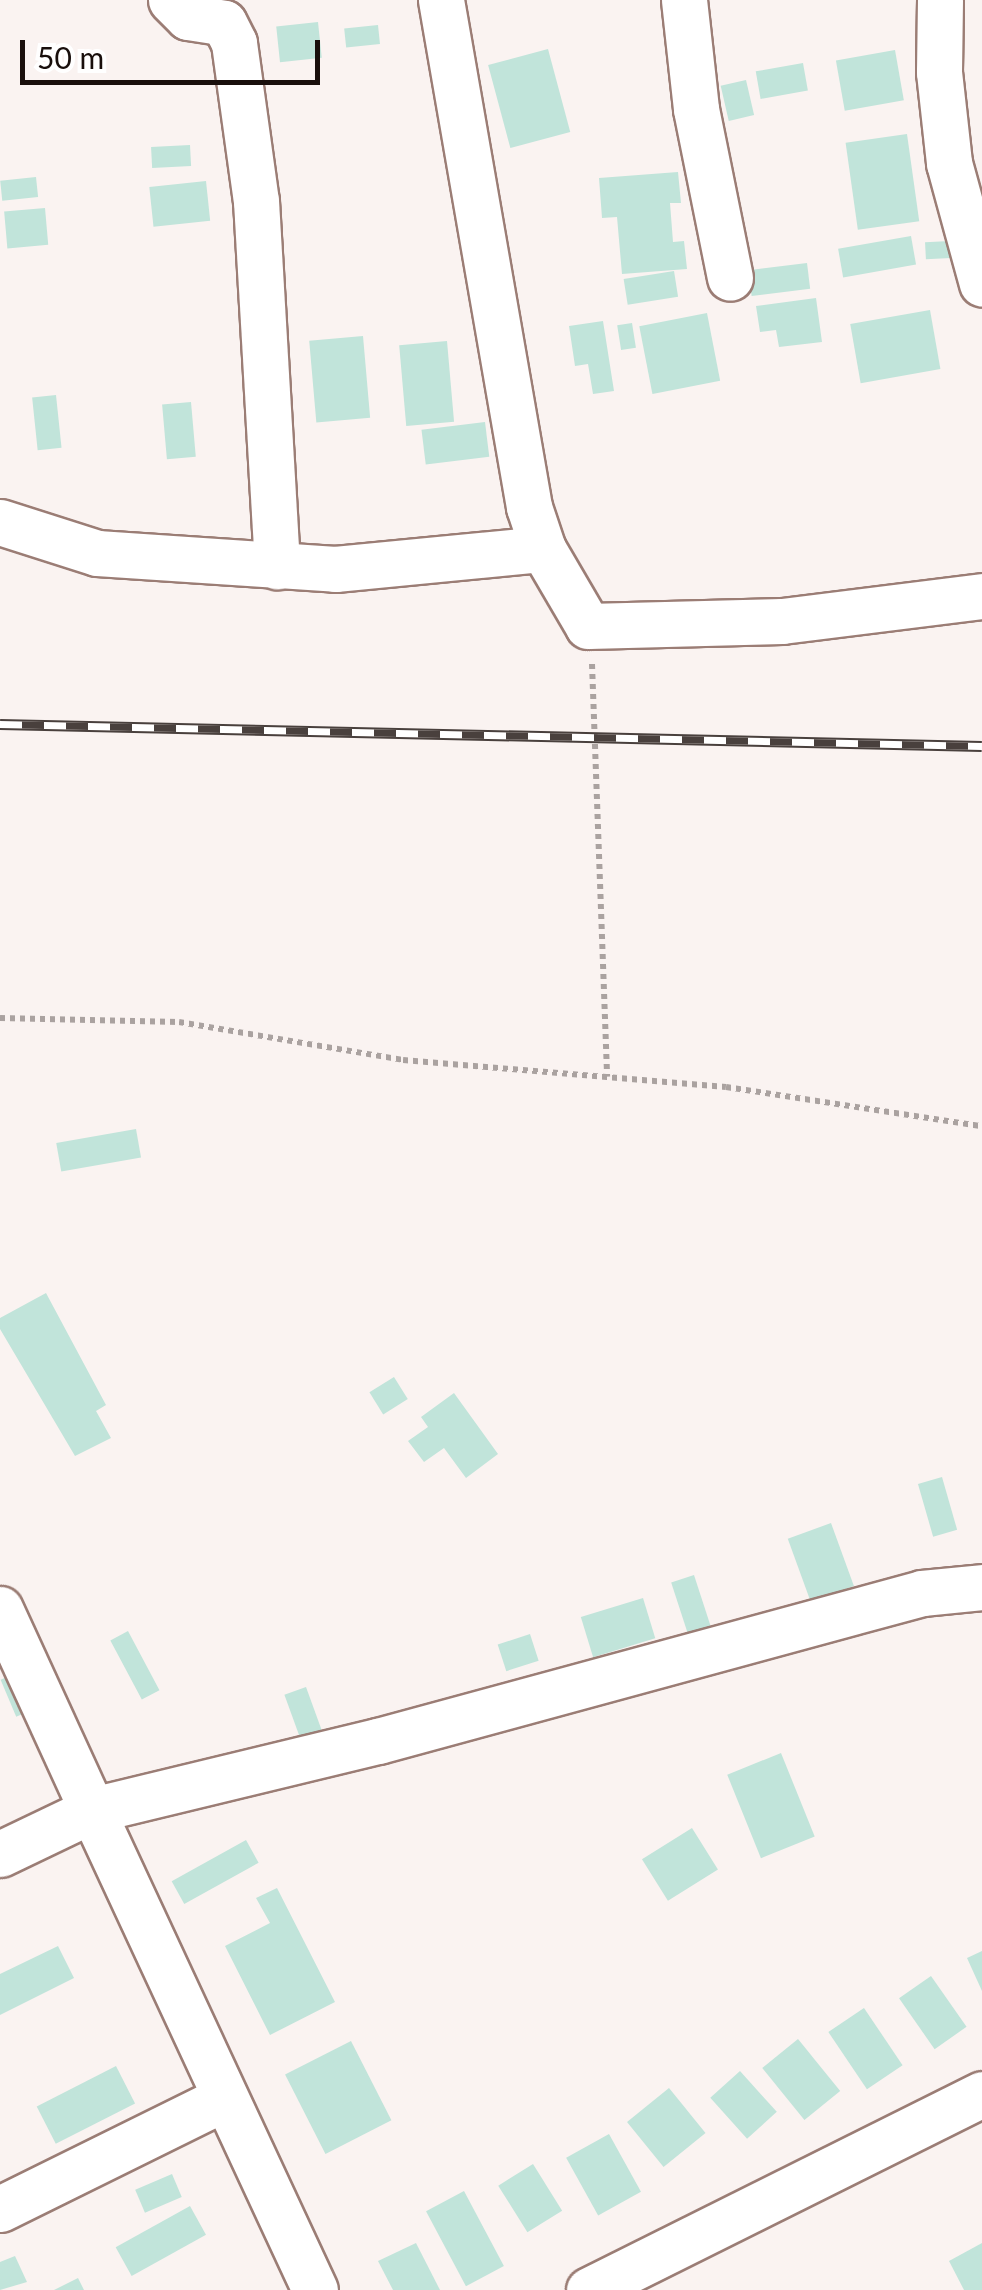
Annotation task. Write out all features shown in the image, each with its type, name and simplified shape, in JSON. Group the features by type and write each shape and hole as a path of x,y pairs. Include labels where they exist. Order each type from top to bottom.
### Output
{"street":[{"path":"171,0 188,18 224,23 234,43 256,201 277,566"},
{"path":"440,0 496,332 543,549 588,626 782,622 982,596"},
{"path":"684,0 696,110 730,278"},
{"path":"940,0 939,72 950,164 982,284"},
{"path":"0,522 98,553 335,569 543,549"},
{"path":"0,1854 92,1810 378,1742 922,1592 982,1587"},
{"path":"0,1609 315,2290"},
{"path":"590,2290 982,2094"},
{"path":"0,2208 223,2098"}],"path":[{"path":"588,626 607,1077"},
{"path":"0,1018 179,1022 404,1060 726,1087 982,1126"}],"building":[{"path":"318,22 322,58 280,62 276,26"},
{"path":"378,25 380,44 346,47 344,29"},
{"path":"548,49 570,132 510,148 488,65"},
{"path":"895,50 904,100 845,111 836,60"},
{"path":"803,63 808,91 761,99 756,71"},
{"path":"746,80 754,115 729,121 721,86"},
{"path":"907,134 919,221 858,230 846,143"},
{"path":"190,145 191,166 152,168 151,147"},
{"path":"678,172 681,203 670,203 673,242 684,241 687,269 622,274 617,217 602,218 599,178"},
{"path":"36,177 38,197 2,201 0,181"},
{"path":"206,181 210,221 153,227 149,187"},
{"path":"45,208 48,245 7,248 4,212"},
{"path":"911,236 916,265 843,277 838,249"},
{"path":"950,241 951,258 926,259 925,242"},
{"path":"807,263 810,289 752,296 748,270"},
{"path":"674,271 678,297 628,305 624,279"},
{"path":"816,298 822,342 779,347 776,330 760,332 756,306"},
{"path":"930,310 940,369 861,383 850,324"},
{"path":"707,313 720,381 652,394 639,326"},
{"path":"603,321 614,391 593,394 588,364 575,366 569,326"},
{"path":"632,323 636,348 621,350 617,325"},
{"path":"363,336 370,418 316,422 309,341"},
{"path":"447,341 454,422 406,426 399,345"},
{"path":"56,395 62,448 38,450 32,398"},
{"path":"191,402 196,457 167,459 162,405"},
{"path":"485,422 489,457 426,465 421,430"},
{"path":"136,1129 141,1158 61,1172 56,1143"},
{"path":"46,1293 106,1405 96,1411 111,1438 75,1456 0,1329 0,1318"},
{"path":"394,1377 408,1399 383,1414 369,1392"},
{"path":"454,1393 498,1454 466,1478 444,1448 424,1462 408,1441 428,1427 421,1417"},
{"path":"942,1477 957,1530 933,1537 918,1484"},
{"path":"831,1523 854,1586 811,1602 788,1539"},
{"path":"694,1575 712,1631 689,1639 671,1582"},
{"path":"643,1598 655,1638 593,1657 581,1617"},
{"path":"128,1631 159,1690 142,1700 110,1640"},
{"path":"530,1634 539,1661 506,1671 498,1645"},
{"path":"19,1672 35,1709 16,1717 1,1680"},
{"path":"306,1687 323,1735 302,1743 284,1695"},
{"path":"781,1753 815,1836 761,1858 727,1775"},
{"path":"692,1828 718,1870 668,1901 642,1859"},
{"path":"246,1840 259,1863 184,1904 172,1881"},
{"path":"277,1888 335,2002 270,2035 225,1946 270,1923 256,1898"},
{"path":"58,1946 74,1978 0,2015 0,1974"},
{"path":"982,1951 982,1991 967,1958"},
{"path":"931,1976 967,2027 935,2049 899,1998"},
{"path":"864,2008 903,2065 867,2089 828,2032"},
{"path":"798,2039 840,2091 804,2120 762,2068"},
{"path":"351,2041 391,2120 325,2154 285,2075"},
{"path":"116,2066 135,2103 56,2144 37,2106"},
{"path":"740,2071 777,2112 747,2139 710,2098"},
{"path":"669,2088 706,2133 664,2167 627,2122"},
{"path":"609,2134 641,2192 598,2215 566,2158"},
{"path":"533,2164 562,2211 527,2232 498,2186"},
{"path":"172,2174 182,2197 145,2213 135,2190"},
{"path":"464,2191 504,2266 466,2286 426,2211"},
{"path":"190,2206 206,2235 132,2276 116,2247"},
{"path":"416,2243 440,2290 393,2290 378,2261"},
{"path":"982,2243 982,2290 964,2290 949,2261"},
{"path":"15,2256 27,2282 0,2290 0,2262"},
{"path":"78,2278 84,2290 54,2290"}],"railway":[{"path":"0,724 982,746"}]}
